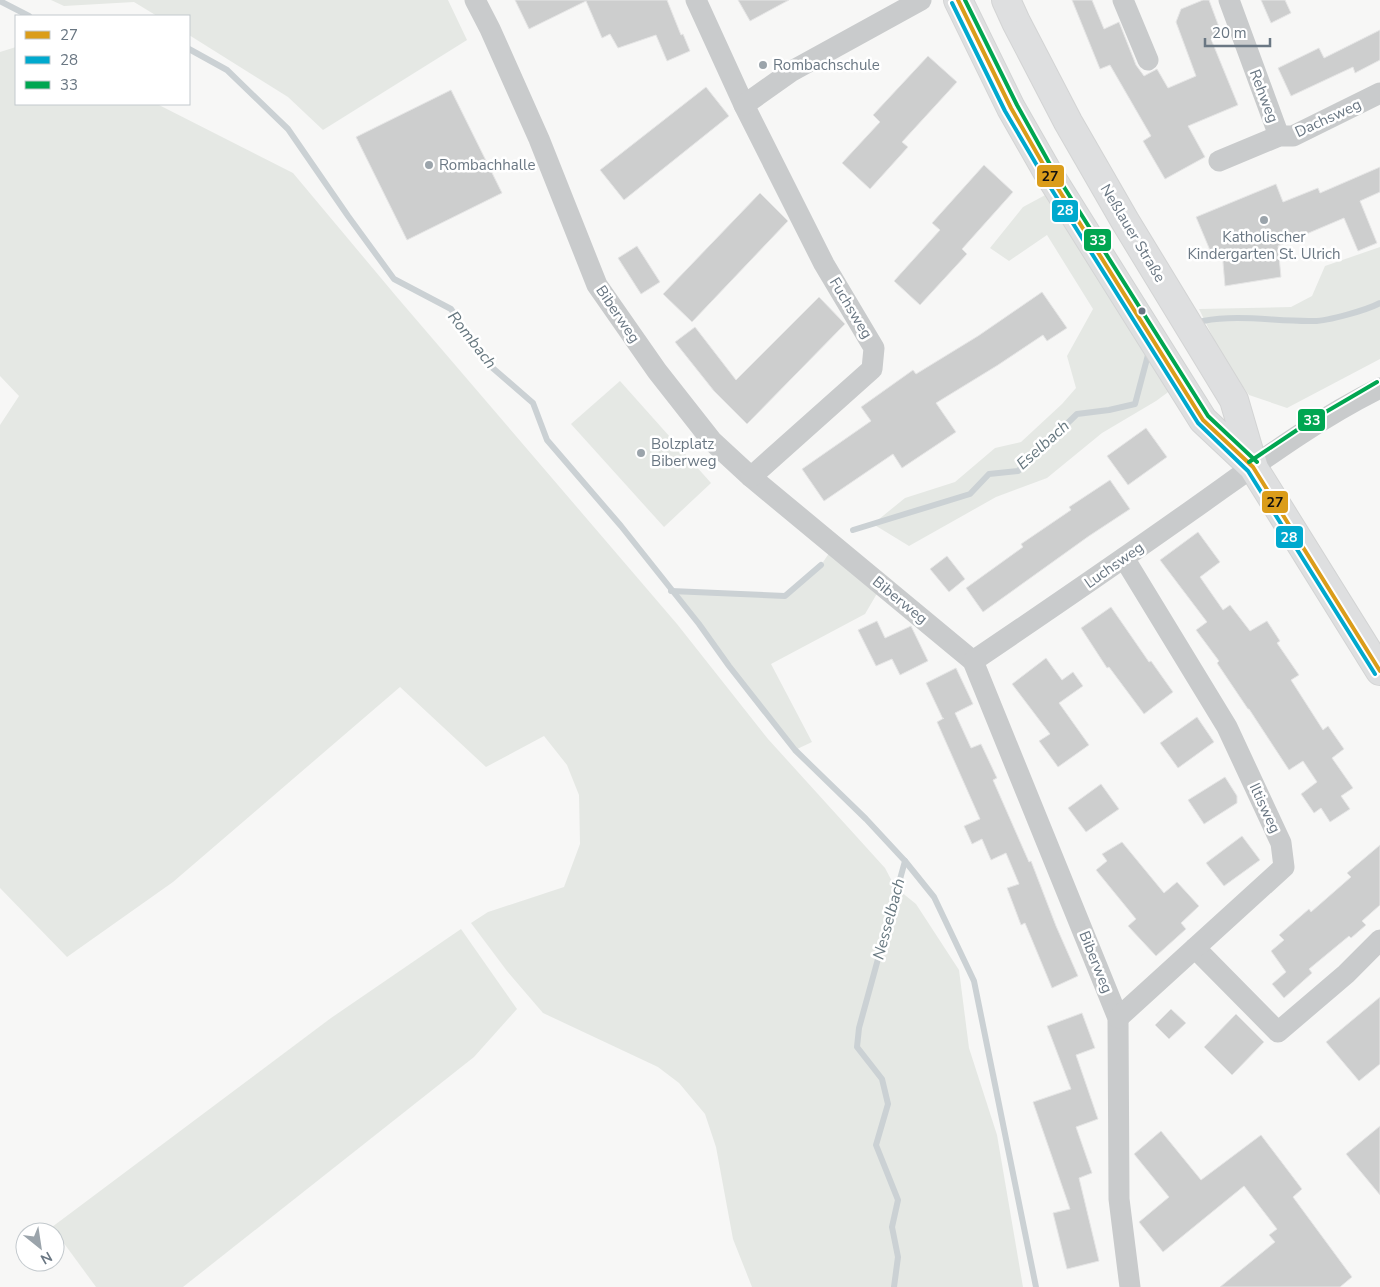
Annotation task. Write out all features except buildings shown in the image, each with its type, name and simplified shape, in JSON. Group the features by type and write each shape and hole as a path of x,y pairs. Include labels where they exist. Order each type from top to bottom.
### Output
{"main road":[{"name":"Neßlauer Straße","path":"958,0 1011,108 1047,171 1203,420 1254,467"},
{"name":"Neßlauer Straße","path":"1006,0 1068,122 1125,221 1234,400 1254,467 1380,671"}],"street":[{"name":"Biberweg","path":"475,0 539,139 597,285 657,371 712,441 751,477 973,661 1118,1018 1119,1199 1130,1287"},
{"name":"Fuchsweg","path":"696,0 744,105 824,264 874,348 872,369 751,477"},
{"path":"744,105 792,71 921,0"},
{"path":"1123,0 1148,60"},
{"name":"Rehweg","path":"1229,0 1279,136"},
{"name":"Dachsweg","path":"1219,161 1279,136 1293,136 1380,93"},
{"name":"Luchsweg","path":"973,661 1124,558 1294,438 1380,388"},
{"name":"Iltisweg","path":"1118,1018 1284,867 1281,843 1227,727 1124,558"},
{"path":"1195,948 1278,1032 1346,974 1380,940"}],"shaded area":[{"path":"51,0 448,0 467,40 323,130 288,97 190,36 190,15 155,15 134,2 64,6"},
{"path":"15,47 15,105 159,105 293,173 677,624 768,739 885,868 895,887 916,904 959,970 969,1048 997,1135 1023,1287 752,1287 733,1239 716,1147 705,1114 679,1083 658,1067 543,1013 507,971 471,923 488,912 564,887 580,844 579,795 567,765 544,736 486,767 400,687 173,882 67,957 0,888 0,425 19,396 0,376 0,52"},
{"path":"1049,193 1171,390 1102,433 1047,478 996,497 909,546 873,524 905,498 955,482 995,448 1021,442 1062,404 1076,388 1067,356 1093,309 1047,235 1009,261 990,248 1023,207"},
{"path":"1380,247 1380,359 1287,408 1249,395 1225,362 1199,309 1291,307 1312,296 1325,266"},
{"name":"Bolzplatz Biberweg","path":"620,381 711,483 664,527 571,424"},
{"path":"834,546 882,585 865,614 771,664 812,742 795,750 729,666 699,624 671,591 785,596 821,565"},
{"path":"461,929 517,1009 474,1057 183,1287 96,1287 65,1245 65,1222 59,1222 331,1018"}],"waterway":[{"name":"Rombach","path":"0,1 27,15"},
{"name":"Nesselbach","path":"190,50 227,70 288,129 394,279 451,309 488,364 533,403 547,440 621,526 795,750 866,819 905,861 859,1028 857,1047 882,1079 888,1104 876,1145 898,1200 892,1227 898,1257 894,1287"},
{"name":"Eselbach","path":"1203,321 1231,318 1320,321 1347,315 1380,303"},
{"name":"Eselbach","path":"853,530 970,494 989,474 1018,471 1077,414 1135,404 1148,355"},
{"name":"Eselbach","path":"671,591 785,596 821,565"},
{"path":"905,861 934,897 974,981 1036,1287"}],"transit line":[{"name":"27","path":"958,0 1011,108 1047,171 1203,420 1253,467 1380,671"},
{"name":"33","path":"965,0 1017,105 1052,168 1208,416 1257,462"},
{"name":"28","path":"952,3 1005,111 1042,174 1198,423 1248,471 1375,674"},
{"name":"33","path":"1249,462 1312,420 1377,382"}],"place":[{"name":"Rombachschule","path":"763,65"},
{"name":"Rombachhalle","path":"429,165"},
{"name":"Katholischer Kindergarten St. Ulrich","path":"1264,220"},
{"name":"Bolzplatz Biberweg","path":"641,453"}]}
